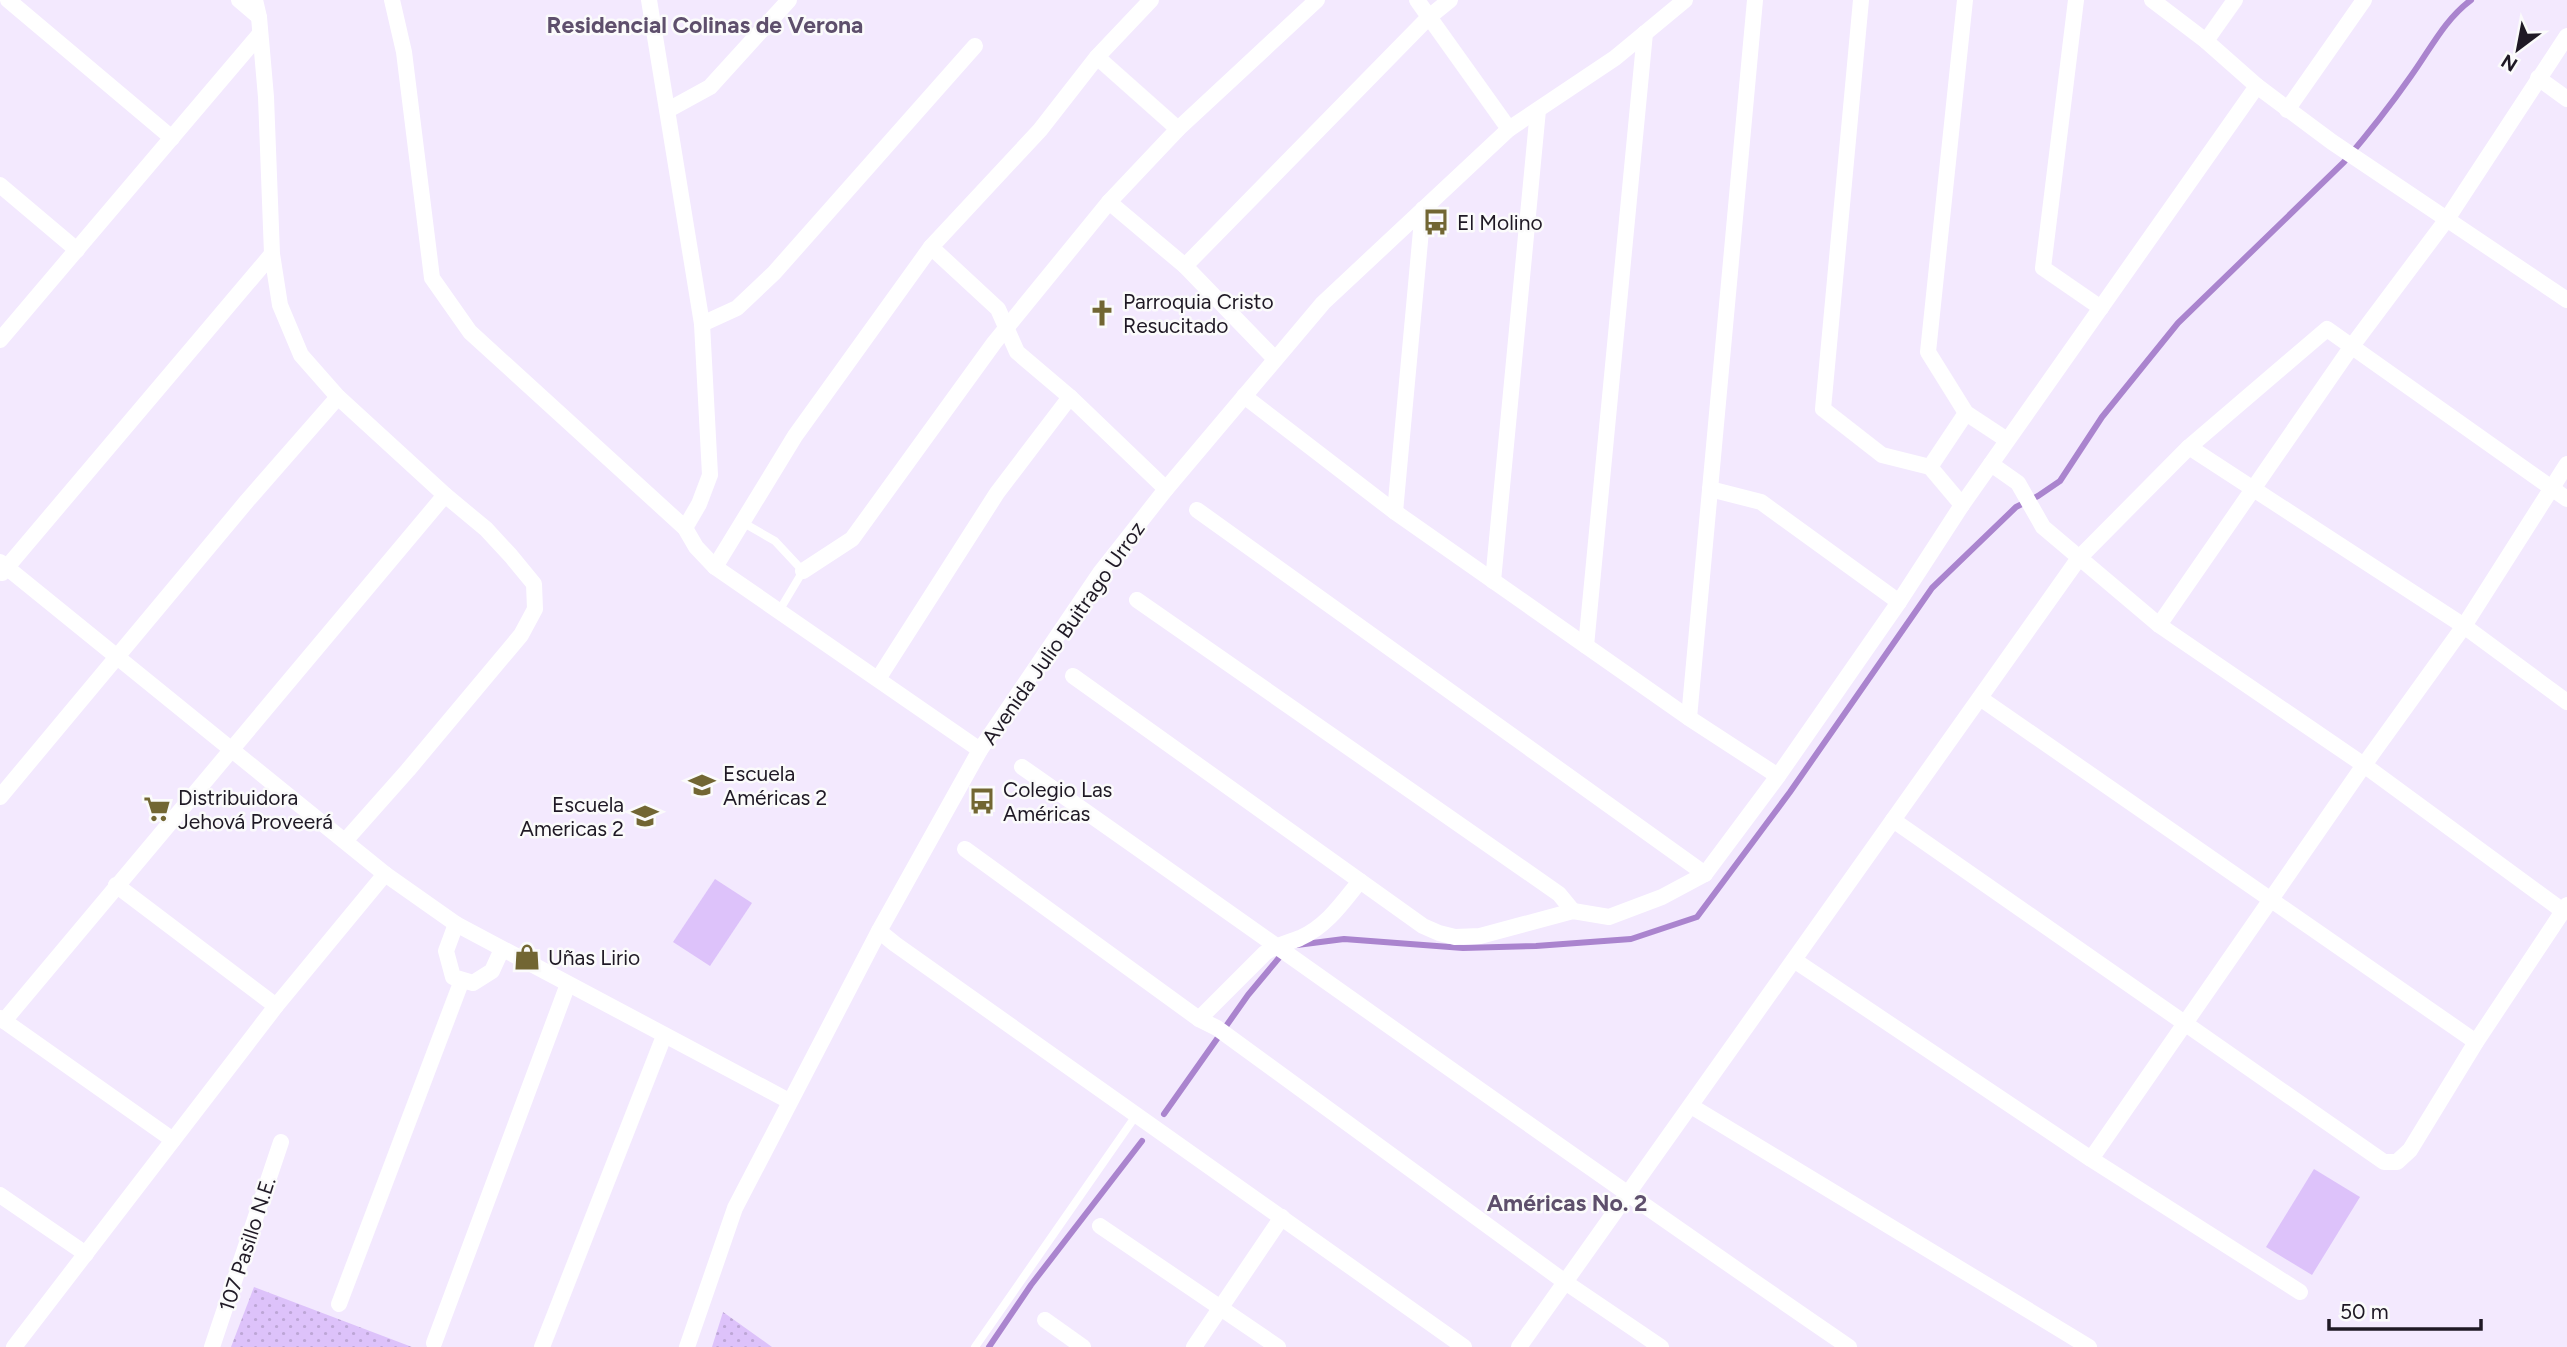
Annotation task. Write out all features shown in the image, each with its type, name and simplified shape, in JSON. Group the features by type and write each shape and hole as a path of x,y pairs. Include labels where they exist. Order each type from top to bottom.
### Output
{"street":[{"path":"8,0 172,138"},
{"path":"239,0 259,17"},
{"path":"255,0 266,97 272,254 279,305 301,355 338,397 486,529 534,584 535,609 521,635 345,841"},
{"path":"391,0 404,52 432,278 470,332 685,528 696,547 715,567 980,750"},
{"path":"649,0 702,324 710,475 699,504 685,528"},
{"path":"667,110 710,87 789,0"},
{"path":"715,567 795,436 930,247 1040,131 1097,57 1151,0"},
{"path":"803,571 852,539 1005,330 1109,202 1178,129 1317,0"},
{"path":"1417,0 1509,129"},
{"path":"1185,266 1429,17 1450,0"},
{"name":"Avenida Julio Buitrago Urroz","path":"687,1347 735,1208 789,1101 980,750 1100,573 1166,489 1323,303 1509,129 1615,58 1685,0"},
{"path":"1689,718 1755,0"},
{"path":"1861,0 1823,409 1882,455 1930,467 1962,505"},
{"path":"1965,0 1928,352 1966,413 2007,440"},
{"path":"2076,0 2043,268 2101,308"},
{"path":"2152,0 2206,41 2287,110 2361,163 2567,300"},
{"path":"2206,41 2235,0"},
{"path":"2287,110 2364,0"},
{"path":"1587,646 1645,33"},
{"path":"0,340 259,35"},
{"path":"2159,625 2353,346 2447,219 2567,36"},
{"path":"702,324 737,308 774,273 975,46"},
{"path":"1097,57 1178,129"},
{"path":"2538,78 2567,99"},
{"path":"1073,676 1423,926 1439,933 1455,937 1480,936 1573,911 1609,917 1662,897 1704,874 1778,776 2007,440 2257,86"},
{"path":"1493,581 1538,110"},
{"path":"0,185 77,250"},
{"path":"1109,202 1185,266 1275,359"},
{"path":"1395,512 1423,209"},
{"path":"930,247 998,309 1017,352 1070,397 1166,489"},
{"path":"272,254 2,568 118,657 385,874 456,924 789,1101"},
{"path":"1519,1347 2079,558 2189,447 2326,329 2567,499"},
{"path":"1244,396 1395,512 1689,718 1778,776"},
{"path":"0,797 247,501 338,397"},
{"path":"878,679 997,493 1070,397"},
{"path":"1930,467 1966,413"},
{"path":"2189,447 2464,626 2567,702"},
{"path":"1894,820 2384,1161 2398,1162 2410,1150 2476,1042 2565,908 2364,765 2159,625 2043,527 2018,483 1991,464"},
{"path":"2091,1159 2364,765 2464,626 2567,464"},
{"path":"1710,489 1760,502 1899,602"},
{"path":"173,1140 2,1020 232,751 445,495"},
{"path":"1197,510 1704,874"},
{"path":"1137,600 1559,894 1573,911"},
{"path":"1980,698 2476,1042"},
{"path":"1022,767 1303,963 1627,1195 1849,1347"},
{"path":"965,849 1199,1019 1217,1028 1565,1282 1661,1347"},
{"path":"14,1347 276,1006 385,874"},
{"path":"1199,1019 1265,953 1301,937 1329,919 1360,881"},
{"path":"116,885 276,1006"},
{"path":"456,924 446,951 453,977 473,983 492,971 502,949"},
{"path":"880,931 1464,1347"},
{"path":"1794,960 2091,1159 2300,1292"},
{"path":"339,1304 462,980"},
{"path":"435,1343 568,984"},
{"path":"542,1347 664,1036"},
{"path":"1691,1106 2089,1347"},
{"name":"107 Pasillo N.E.","path":"212,1347 281,1142"},
{"path":"0,1195 86,1254"},
{"path":"1194,1347 1282,1217"},
{"path":"1100,1226 1278,1347"},
{"path":"1045,1320 1083,1347"}],"lane":[{"path":"742,522 775,541 803,571 779,611"},
{"path":"975,1347 1136,1114"}],"shaded area":[{"path":"715,879 752,903 710,966 673,942"},
{"path":"2314,1169 2360,1197 2312,1275 2266,1247"},
{"path":"254,1287 412,1347 231,1347"},
{"path":"723,1312 772,1347 712,1347"}],"waterway":[{"path":"1297,945 1344,939 1463,948 1536,946 1631,939 1697,917 1790,792 1932,588 2016,507 2060,481 2102,417 2178,323 2344,162 2395,98 2445,26 2471,0"},
{"path":"1164,1114 1248,995 1283,953"},
{"path":"989,1347 1031,1285 1142,1141"}],"place":[{"name":"El Molino","path":"1436,222"},
{"name":"Parroquia Cristo Resucitado","path":"1102,313"},
{"name":"Escuela Américas 2","path":"702,785"},
{"name":"Colegio Las Américas","path":"982,801"},
{"name":"Distribuidora Jehová Proveerá","path":"157,809"},
{"name":"Escuela Americas 2","path":"645,816"},
{"name":"Uñas Lirio","path":"527,957"}],"district":[{"name":"Residencial Colinas de Verona","path":"705,25"},
{"name":"Américas No. 2","path":"1567,1203"}]}
